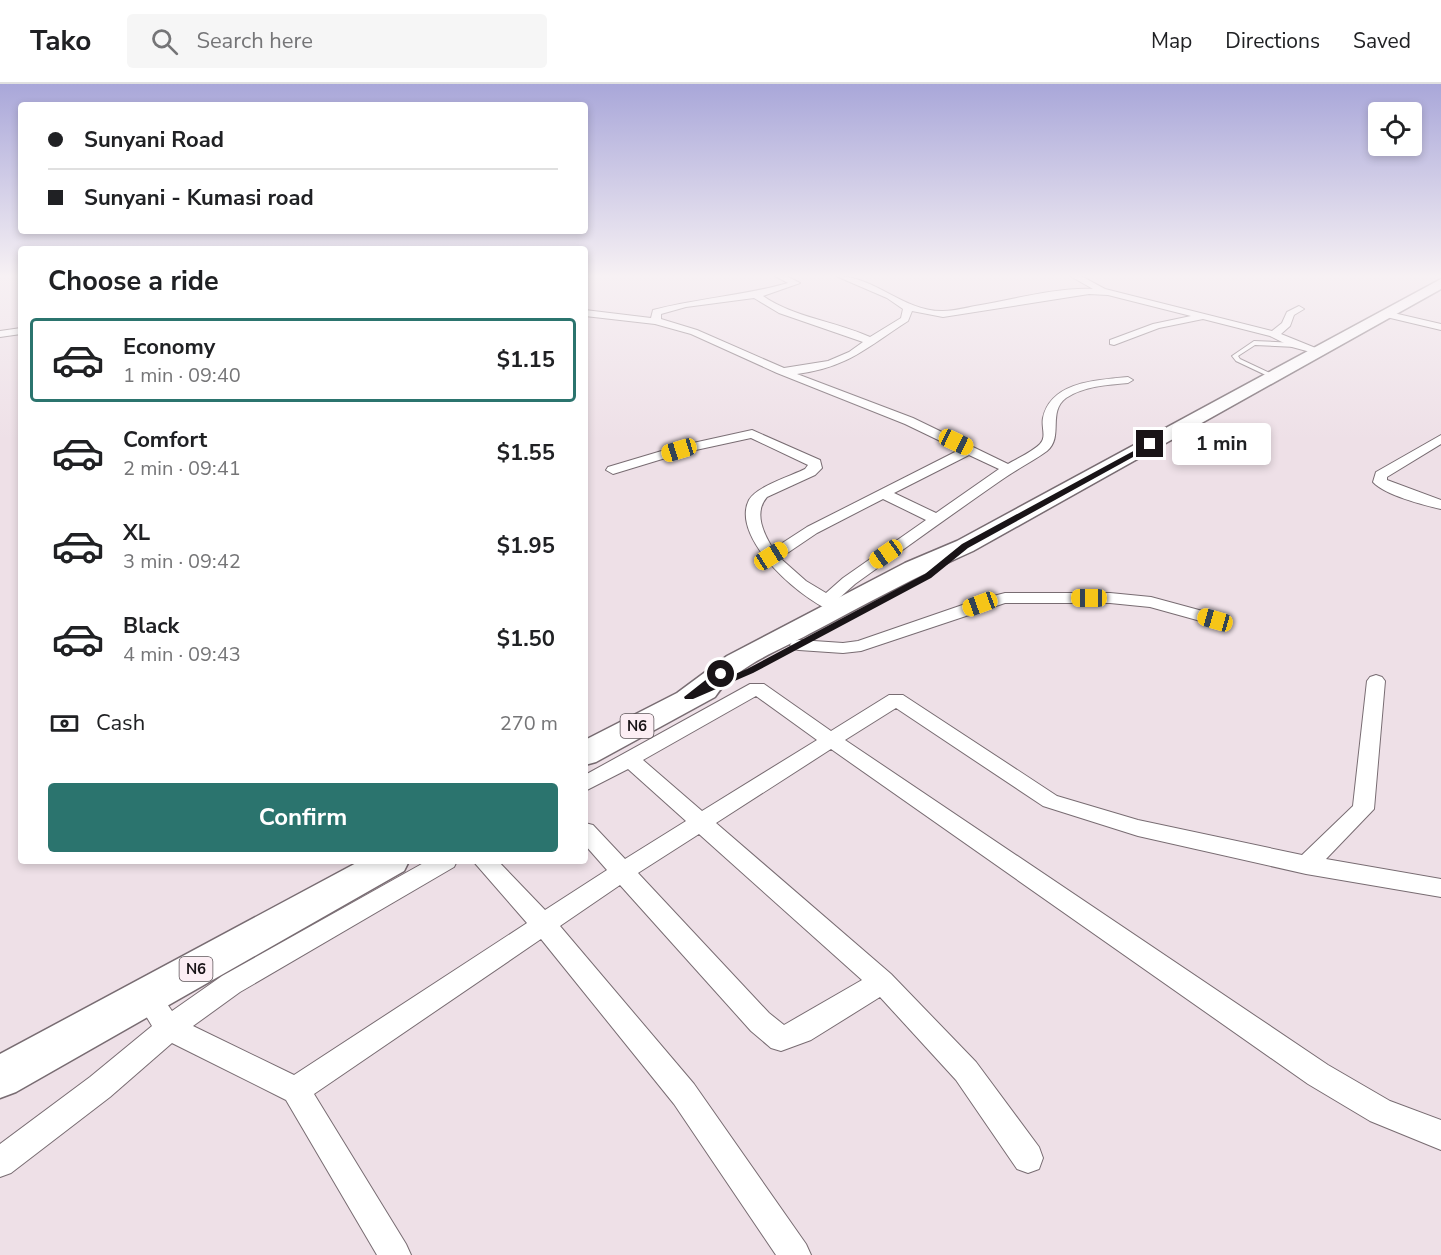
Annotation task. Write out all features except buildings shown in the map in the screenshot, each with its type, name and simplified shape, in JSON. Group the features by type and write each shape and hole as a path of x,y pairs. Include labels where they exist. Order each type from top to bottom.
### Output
{"main road":[{"name":"N6","path":"689,697 737,662 834,605 965,546 1355,331"},
{"name":"N6","path":"588,752 689,697 750,671 928,576 965,546"},
{"name":"N6","path":"0,1077 386,864"}],"street":[{"path":"0,334 18,331"},
{"path":"689,331 739,350 781,371 909,421 1010,469"},
{"path":"849,331 870,341"},
{"path":"781,371 809,370 844,358 861,350 886,331"},
{"path":"1114,342 1144,331"},
{"path":"1259,331 1318,351"},
{"path":"1272,334 1277,331"},
{"path":"613,470 679,450 752,434 815,463 815,468 810,472 762,494 755,502 754,530 771,556 800,584 834,605 869,566 1044,447 1050,438 1047,426 1054,403 1067,391 1086,385 1128,380"},
{"path":"1441,439 1381,475 1380,482 1390,488 1441,505"},
{"path":"771,556 812,530 885,495 970,449"},
{"path":"885,495 938,520"},
{"path":"799,645 843,648 861,646 980,604 1005,598 1110,598 1151,602 1215,620"},
{"path":"1306,865 1363,809 1376,681"},
{"path":"588,782 757,688 994,855 1350,1095 1423,1130 1441,1135"},
{"path":"296,1089 622,872 896,699 1050,801 1138,828 1306,865 1441,888"},
{"path":"629,759 882,982 966,1071 1028,1158"},
{"path":"588,834 760,1022 781,1039 802,1031 882,982"},
{"path":"0,1162 99,1087 169,1028 231,984 441,864"},
{"path":"487,864 543,924 684,1094 795,1255"},
{"path":"147,996 169,1028 296,1089 395,1255"}],"lane":[{"path":"1274,377 1235,356 1254,343 1296,345"}],"route":[{"path":"721,674 689,697 750,671 928,576 965,546 1150,444"}]}
